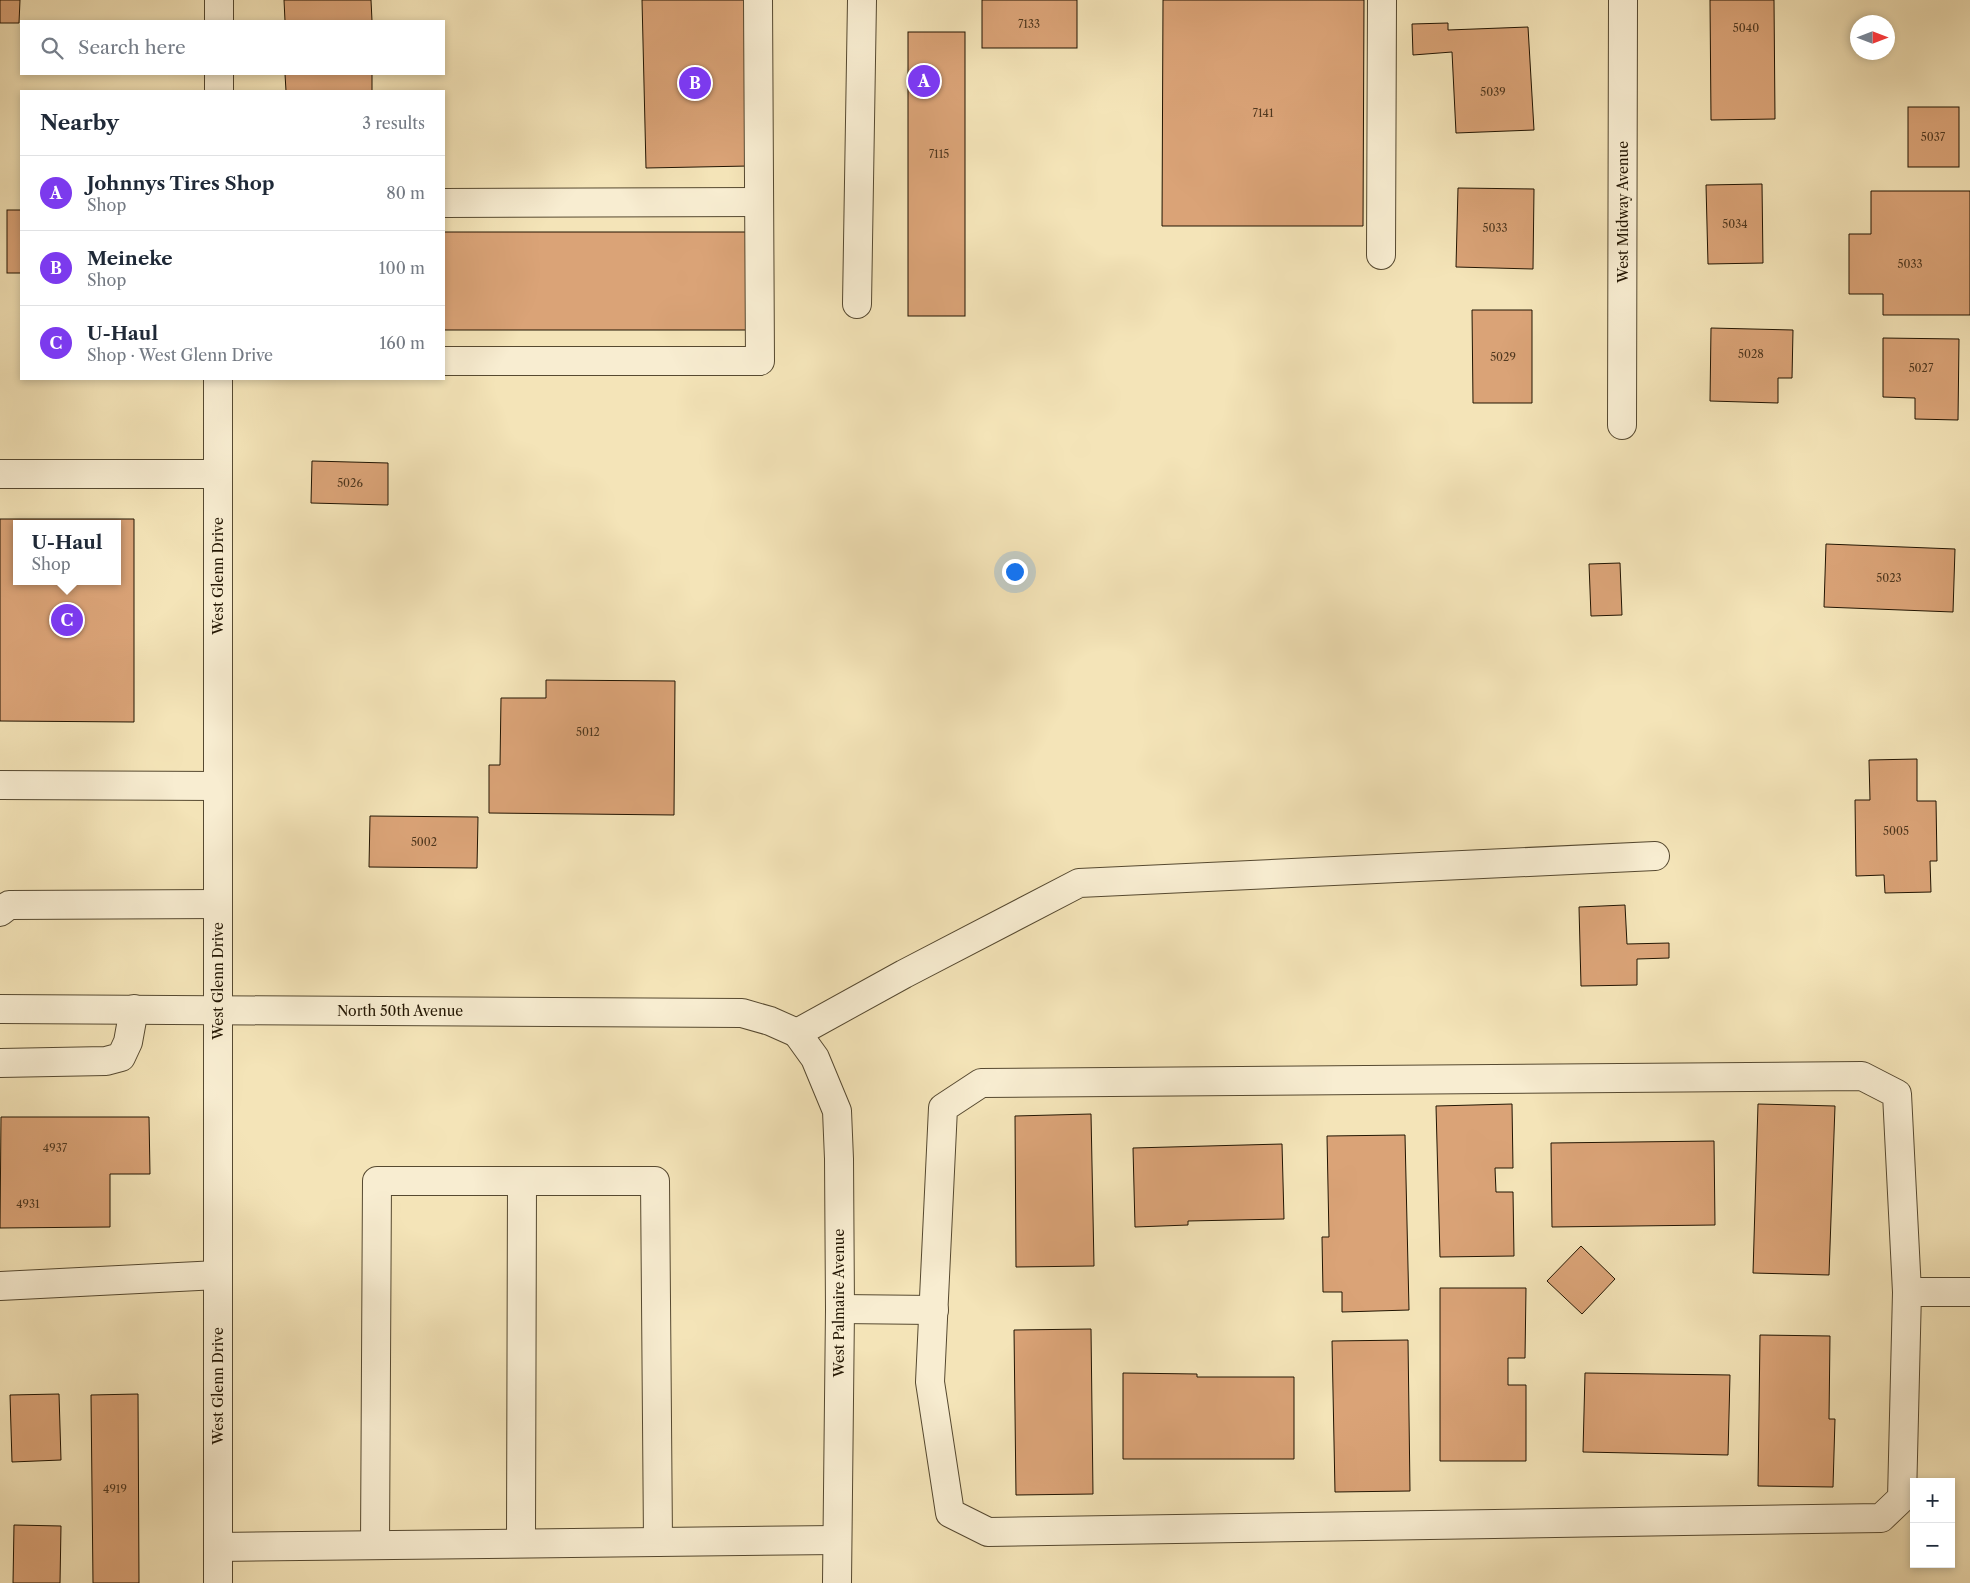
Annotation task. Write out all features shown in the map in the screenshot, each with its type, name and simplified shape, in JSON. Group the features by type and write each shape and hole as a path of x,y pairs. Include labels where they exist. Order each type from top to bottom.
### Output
{"street":[{"path":"219,0 219,20"},
{"path":"445,361 760,361 758,0"},
{"path":"857,304 862,0"},
{"path":"1381,255 1382,0"},
{"name":"West Midway Avenue","path":"1622,424 1623,0"},
{"path":"219,75 219,90"},
{"path":"445,203 759,202"},
{"name":"West Glenn Drive","path":"218,380 218,1583"},
{"path":"0,474 218,474"},
{"path":"0,785 218,786"},
{"path":"797,1033 904,974 1079,884 1655,856"},
{"path":"0,912 8,905 218,904"},
{"name":"North 50th Avenue","path":"0,1009 742,1013 770,1021 797,1033"},
{"path":"0,1063 106,1061 121,1057 128,1042 134,1009"},
{"name":"West Palmaire Avenue","path":"797,1033 815,1058 837,1111 840,1309 837,1583"},
{"path":"1862,1076 1897,1094 1907,1292 1902,1498 1881,1518 988,1532 950,1512 930,1382 943,1108 981,1083 1862,1076"},
{"path":"375,1545 377,1181 655,1181 658,1542"},
{"path":"520,1543 522,1181"},
{"path":"0,1286 218,1275"},
{"path":"1907,1292 1970,1292"},
{"path":"840,1309 934,1310"},
{"path":"218,1547 837,1540"}],"building":[{"path":"0,0 20,0 19,23 0,23"},
{"path":"284,0 371,0 372,20 285,20"},
{"path":"642,0 745,0 749,166 646,168"},
{"path":"982,0 1077,0 1077,48 982,48"},
{"path":"1163,0 1364,0 1363,226 1162,226"},
{"path":"1710,0 1774,0 1775,119 1711,120"},
{"path":"1448,23 1448,30 1528,27 1534,130 1456,133 1452,52 1413,55 1412,24"},
{"path":"908,32 965,32 965,316 908,316"},
{"path":"285,75 372,75 372,90 286,90"},
{"path":"1908,107 1959,107 1959,167 1908,167"},
{"path":"1762,184 1763,263 1708,264 1706,185"},
{"path":"1458,188 1534,189 1533,269 1456,267"},
{"path":"1871,191 1970,191 1970,315 1883,315 1883,294 1849,294 1849,234 1871,234"},
{"path":"7,210 20,210 20,273 7,273"},
{"path":"445,232 748,232 748,330 445,330"},
{"path":"1472,310 1532,310 1532,403 1473,403"},
{"path":"1711,328 1793,330 1792,378 1778,378 1778,403 1710,401"},
{"path":"1883,338 1959,339 1958,420 1915,419 1915,398 1883,397"},
{"path":"312,461 388,463 388,505 311,503"},
{"path":"0,519 134,519 134,722 0,721"},
{"path":"1826,544 1955,549 1953,612 1824,607"},
{"path":"1620,563 1622,615 1591,616 1589,564"},
{"path":"546,680 675,681 674,815 489,813 489,765 500,765 501,698 546,698"},
{"path":"1917,759 1917,801 1936,801 1937,861 1930,861 1931,892 1885,893 1884,875 1856,876 1855,800 1870,800 1869,760"},
{"path":"370,816 478,817 477,868 369,867"},
{"path":"1625,905 1627,944 1669,943 1669,958 1637,959 1637,985 1581,986 1579,907"},
{"path":"1512,1104 1513,1168 1495,1168 1496,1192 1513,1192 1514,1256 1440,1257 1436,1106"},
{"path":"1758,1104 1835,1106 1829,1275 1753,1273"},
{"path":"1091,1114 1094,1266 1016,1267 1015,1116"},
{"path":"1,1117 149,1117 150,1174 110,1174 110,1227 0,1228"},
{"path":"1405,1135 1409,1310 1342,1312 1342,1292 1323,1292 1322,1237 1329,1237 1327,1136"},
{"path":"1714,1141 1715,1225 1552,1227 1551,1143"},
{"path":"1282,1144 1284,1219 1188,1221 1188,1225 1135,1227 1133,1148"},
{"path":"1581,1246 1615,1279 1582,1314 1547,1281"},
{"path":"1440,1288 1526,1288 1525,1358 1508,1358 1508,1385 1526,1385 1526,1461 1440,1461"},
{"path":"1091,1329 1093,1494 1016,1495 1014,1330"},
{"path":"1760,1335 1830,1336 1829,1419 1835,1419 1833,1487 1758,1486"},
{"path":"1408,1340 1410,1491 1335,1492 1332,1341"},
{"path":"1123,1373 1197,1374 1197,1377 1294,1377 1294,1459 1123,1459"},
{"path":"1585,1373 1730,1375 1728,1455 1583,1452"},
{"path":"59,1394 61,1460 12,1462 10,1395"},
{"path":"138,1394 139,1583 93,1583 91,1395"},
{"path":"14,1525 61,1526 60,1583 13,1583"}],"place":[{"name":"Johnnys Tires Shop","path":"924,81"},
{"name":"Meineke","path":"695,83"},
{"name":"U-Haul","path":"67,620"}]}
